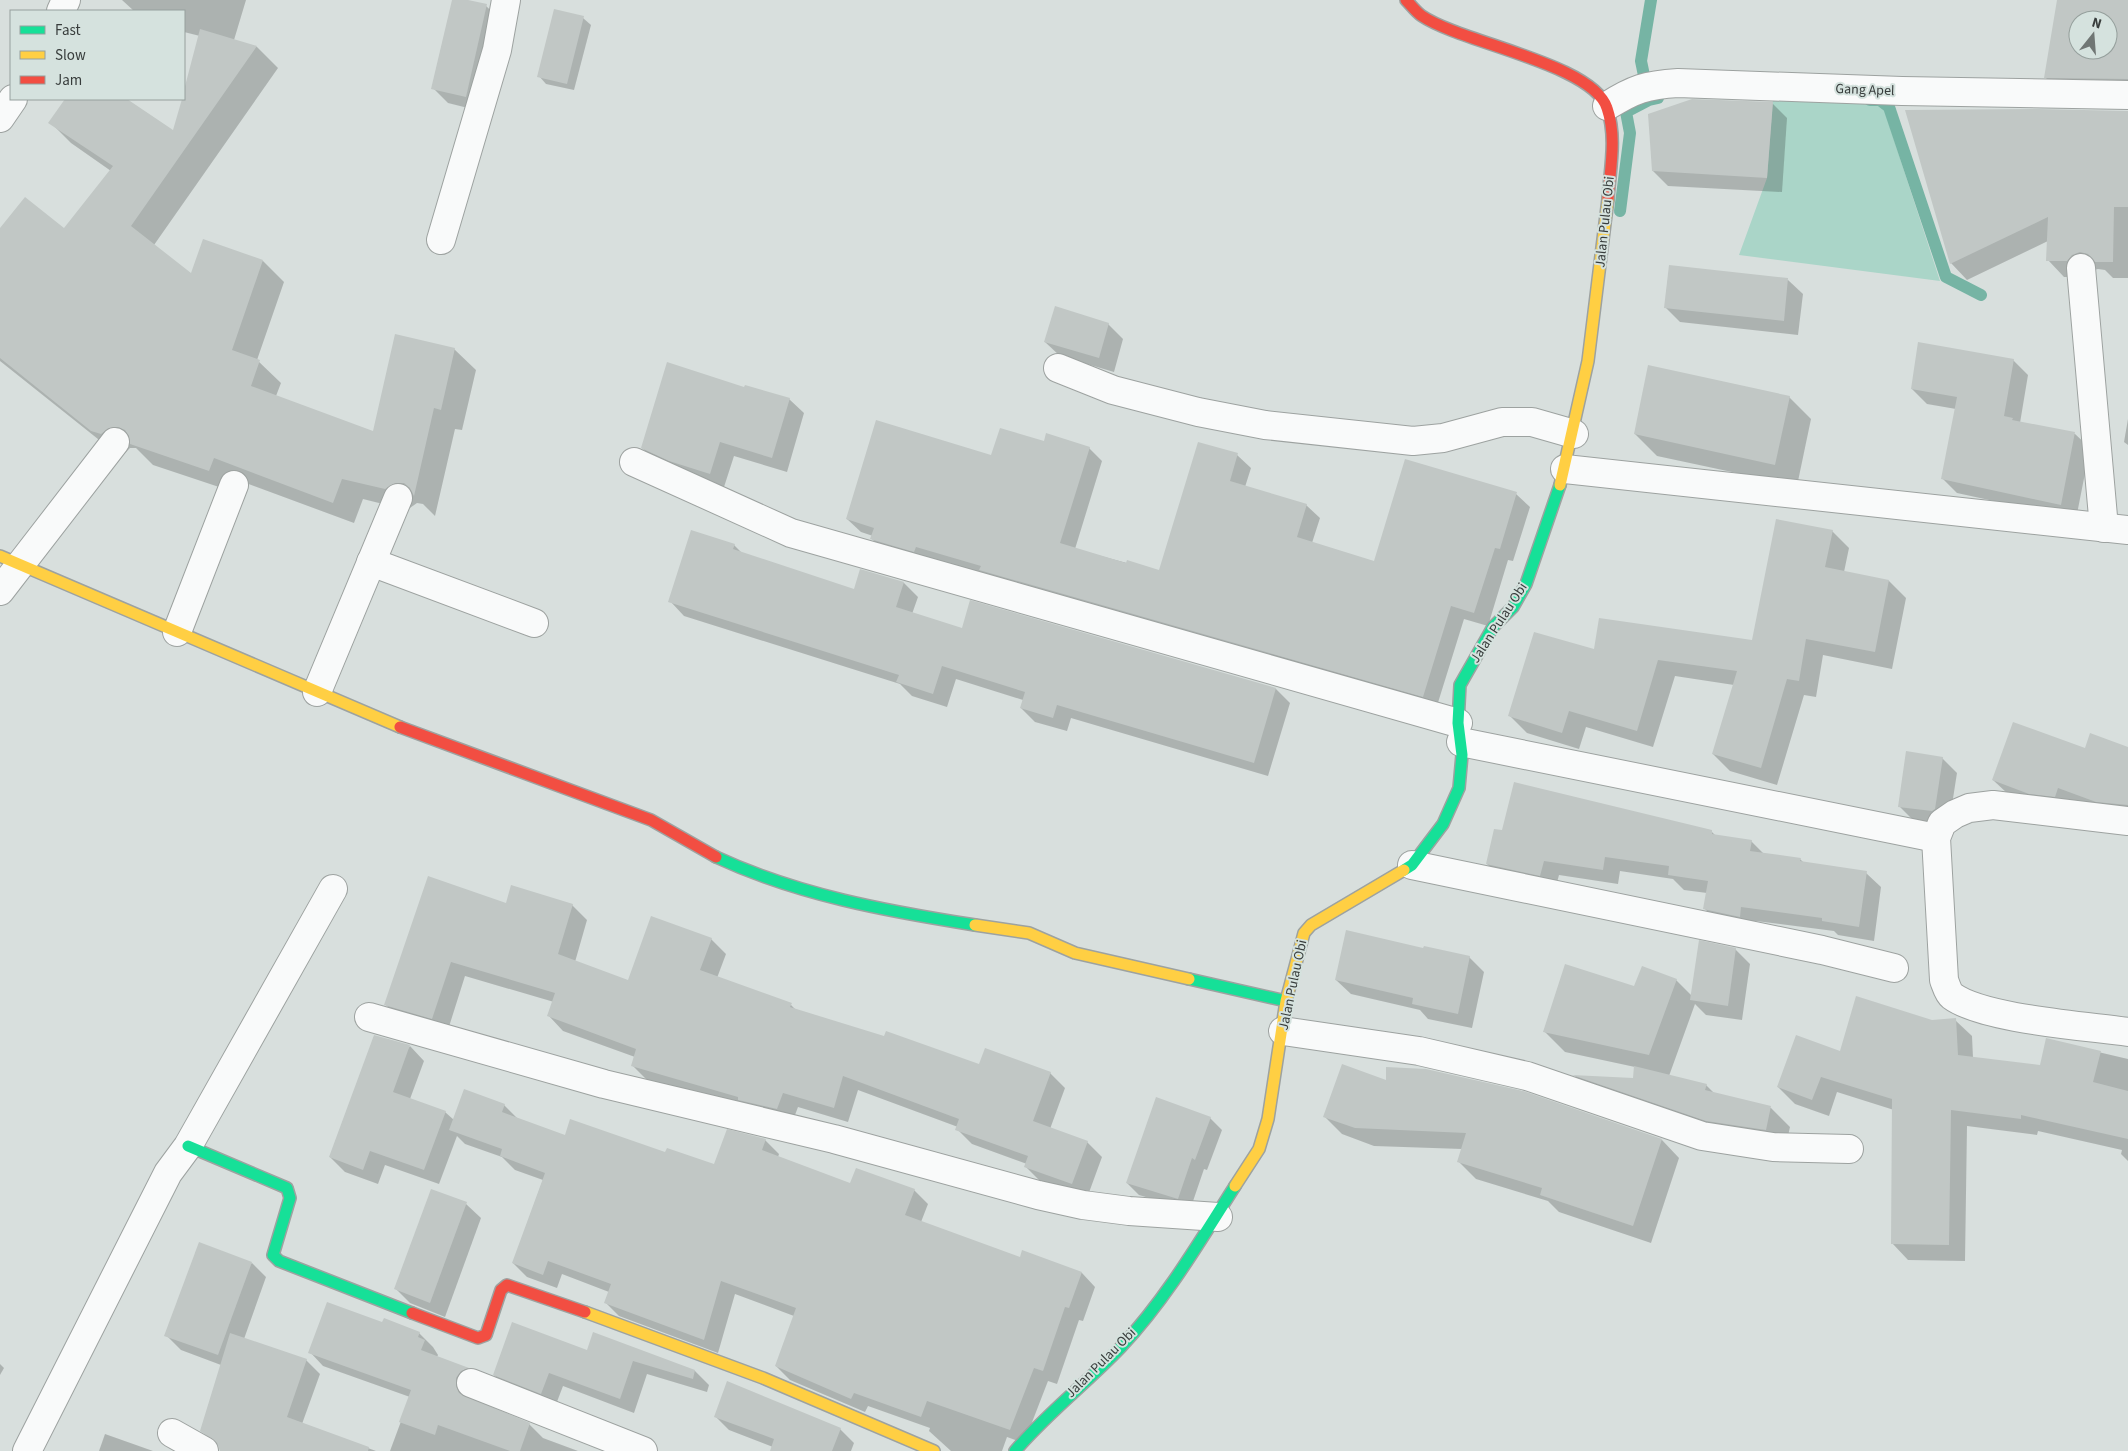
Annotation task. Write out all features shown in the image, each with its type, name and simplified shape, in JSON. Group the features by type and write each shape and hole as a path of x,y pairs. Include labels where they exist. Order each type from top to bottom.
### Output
{"street":[{"path":"441,240 497,50 506,0"},
{"path":"1406,0 1422,16 1467,36 1556,68 1587,83 1608,106"},
{"name":"Gang Apel","path":"1608,106 1643,88 1696,83 1859,90 2128,95"},
{"path":"0,118 13,100"},
{"name":"Jalan Pulau Obi","path":"1015,1451 1032,1431 1121,1347 1174,1281 1218,1217 1259,1149 1268,1119 1283,1031 1286,1001 1304,933 1311,925 1412,865 1444,824 1459,788 1460,685 1493,628 1512,607 1526,584 1565,469 1574,434 1588,361 1605,234 1613,134 1608,106"},
{"path":"1565,469 2116,529 2081,268"},
{"path":"1058,368 1113,390 1198,412 1265,425 1413,441 1443,438 1478,427 1516,422 1532,422 1574,434"},
{"path":"0,591 10,560 115,442"},
{"path":"634,462 763,522 791,533 1459,732 1936,838"},
{"path":"177,632 234,485"},
{"path":"317,692 398,498"},
{"path":"10,560 425,738 651,820 731,864 789,886 881,910 1029,933 1075,953 1286,1001"},
{"path":"371,562 534,623"},
{"path":"2128,821 1993,806 1968,808 1942,823 1936,838 1944,980 1950,995 1967,1004 1990,1012 2128,1032"},
{"path":"1412,865 1822,950 1894,968"},
{"path":"27,1451 168,1173 188,1146 333,889"},
{"path":"369,1017 604,1084 834,1139 1047,1197 1084,1205 1129,1211 1218,1217"},
{"path":"1283,1031 1411,1049 1527,1076 1702,1136 1773,1147 1848,1149"},
{"path":"188,1146 287,1188 290,1198 273,1255 279,1261 478,1338 486,1335 501,1290 507,1285 511,1285 762,1378 934,1451"},
{"path":"472,1383 642,1451"},
{"path":"172,1433 204,1451"}],"green space":[{"path":"1773,99 1882,103 1940,281 1739,255 1767,178"}],"building":[{"path":"452,0 468,0 487,4 466,97 431,89"},
{"path":"2057,0 2128,0 2128,79 2044,78"},
{"path":"554,9 584,16 567,84 537,77"},
{"path":"200,29 257,46 131,226 191,273 203,239 263,260 232,350 260,360 251,386 373,431 395,334 455,348 441,410 434,408 414,496 410,488 404,483 396,483 385,489 342,479 333,503 214,458 209,471 130,444 129,436 125,430 118,427 109,428 101,434 91,431 0,358 0,228 25,197 64,228 113,166 48,123 64,100 128,100 173,130 182,100 185,100 185,86"},
{"path":"1692,99 1773,102 1767,178 1652,171 1648,114"},
{"path":"2038,109 2128,111 2128,207 2114,207 2113,262 2095,262 2088,254 2080,252 2072,255 2067,261 2046,261 2048,217 1950,264 1905,110"},
{"path":"1669,265 1788,278 1784,321 1664,308"},
{"path":"1055,306 1109,323 1099,358 1044,342"},
{"path":"1918,342 2014,359 2004,416 2013,418 2012,420 2075,432 2061,505 1941,479 1957,397 1911,389"},
{"path":"667,362 744,387 745,385 790,398 772,458 720,442 710,474 669,461 641,448"},
{"path":"1648,365 1790,396 1775,465 1634,434"},
{"path":"876,420 991,455 1000,428 1044,441 1046,433 1090,447 1060,543 1126,563 1127,560 1159,570 1198,442 1238,453 1230,481 1307,504 1297,537 1374,561 1405,459 1517,492 1500,549 1495,548 1474,613 1451,606 1423,697 979,570 981,566 916,547 914,552 870,539 874,528 846,519"},
{"path":"1776,519 1833,530 1825,567 1889,580 1875,652 1806,639 1799,681 1787,679 1761,768 1712,754 1737,671 1658,660 1637,731 1569,711 1562,733 1508,716 1534,632 1594,649 1599,618 1752,640"},
{"path":"691,530 735,544 733,549 854,589 860,569 904,582 896,607 962,628 970,600 1276,688 1254,763 1057,705 1053,718 1020,708 1025,692 942,666 933,694 896,682 899,675 668,602"},
{"path":"2013,722 2085,748 2090,733 2128,747 2128,805 2096,802 2058,788 2055,797 2029,794 1992,780"},
{"path":"1906,751 1943,757 1935,809 1932,811 1898,807"},
{"path":"1514,782 1712,830 1712,834 1752,840 1750,851 1801,858 1800,861 1867,871 1859,927 1822,921 1822,918 1741,907 1740,917 1703,909 1708,881 1668,875 1669,866 1605,857 1603,870 1544,861 1540,876 1486,864 1494,829 1502,830"},
{"path":"428,876 506,903 511,885 573,904 558,954 628,980 651,916 712,938 700,970 792,1003 790,1007 884,1036 886,1031 979,1064 985,1048 1051,1072 1033,1121 1088,1141 1072,1184 1024,1167 1028,1156 955,1130 959,1119 843,1076 834,1108 783,1093 777,1109 738,1100 738,1097 631,1066 636,1049 547,1016 555,993 451,962 432,1019 384,1005"},
{"path":"1346,930 1423,948 1424,946 1470,956 1458,1014 1412,1004 1413,998 1335,980"},
{"path":"1699,940 1736,948 1728,1006 1690,1000"},
{"path":"1565,964 1634,986 1642,966 1677,979 1649,1055 1543,1032"},
{"path":"1856,996 1932,1020 1956,1018 1958,1055 2040,1065 2046,1038 2101,1051 2093,1082 2128,1091 2128,1139 2021,1115 2021,1119 1951,1110 1949,1245 1891,1244 1892,1099 1821,1077 1812,1100 1777,1087 1796,1035 1840,1051"},
{"path":"374,1035 410,1045 393,1092 446,1111 424,1170 370,1151 363,1170 329,1157"},
{"path":"1342,1064 1386,1080 1386,1067 1426,1069 1523,1091 1662,1139 1633,1226 1540,1195 1542,1188 1457,1162 1466,1133 1355,1128 1323,1117"},
{"path":"1634,1066 1707,1084 1705,1090 1771,1106 1766,1130 1706,1121 1572,1075 1633,1078"},
{"path":"464,1089 505,1104 502,1112 565,1135 570,1119 665,1152 667,1148 714,1164 727,1129 766,1139 762,1150 850,1183 856,1168 915,1189 905,1215 1020,1257 1022,1250 1082,1272 1069,1308 1065,1307 1043,1371 1034,1368 1010,1430 927,1401 921,1417 854,1393 851,1399 775,1366 796,1308 721,1281 704,1340 604,1303 611,1284 548,1261 543,1275 512,1263 545,1173 500,1156 502,1149 449,1130"},
{"path":"1156,1097 1211,1117 1195,1160 1192,1158 1178,1199 1126,1183"},
{"path":"431,1189 467,1202 430,1303 394,1289"},
{"path":"199,1242 252,1262 218,1355 164,1336"},
{"path":"327,1302 382,1322 384,1318 420,1332 418,1337 425,1340 421,1350 469,1368 461,1371 456,1378 456,1386 459,1393 530,1423 520,1451 510,1451 438,1425 435,1435 399,1422 411,1390 308,1353"},
{"path":"512,1322 587,1350 593,1332 695,1370 693,1379 633,1361 620,1399 549,1373 541,1394 493,1375"},
{"path":"230,1333 307,1359 287,1417 369,1447 368,1451 220,1451 217,1443 200,1431"},
{"path":"727,1381 841,1428 832,1451 770,1451 774,1439 714,1417"}],"waterway":[{"path":"1647,90 1641,61 1651,0"},
{"path":"1620,211 1630,133 1626,112 1649,100 1658,98"},
{"path":"1870,100 1880,100 1889,107 1946,277 1981,295"}],"traffic: fast":[{"path":"1404,870 1412,865 1443,824 1459,788 1462,755 1458,723 1460,685 1493,627 1513,607 1526,584 1560,485"},
{"path":"716,857 779,882 811,892 909,914 975,925"},
{"path":"1189,979 1286,1001"},
{"path":"188,1146 287,1188 290,1198 273,1255 279,1261 412,1313"},
{"path":"1015,1451 1137,1329 1182,1269 1235,1186"}],"traffic: slow":[{"path":"1560,485 1588,361 1608,199"},
{"path":"0,556 400,727"},
{"path":"1235,1186 1259,1149 1268,1119 1286,1001 1304,933 1311,925 1404,870"},
{"path":"975,925 1029,933 1075,953 1189,979"},
{"path":"585,1312 763,1378 934,1451"}],"traffic: jam":[{"path":"1406,0 1420,14 1441,26 1553,67 1578,79 1597,93 1607,108 1612,130 1608,199"},
{"path":"400,727 651,820 716,857"},
{"path":"412,1313 478,1338 486,1335 501,1290 507,1285 585,1312"}]}
